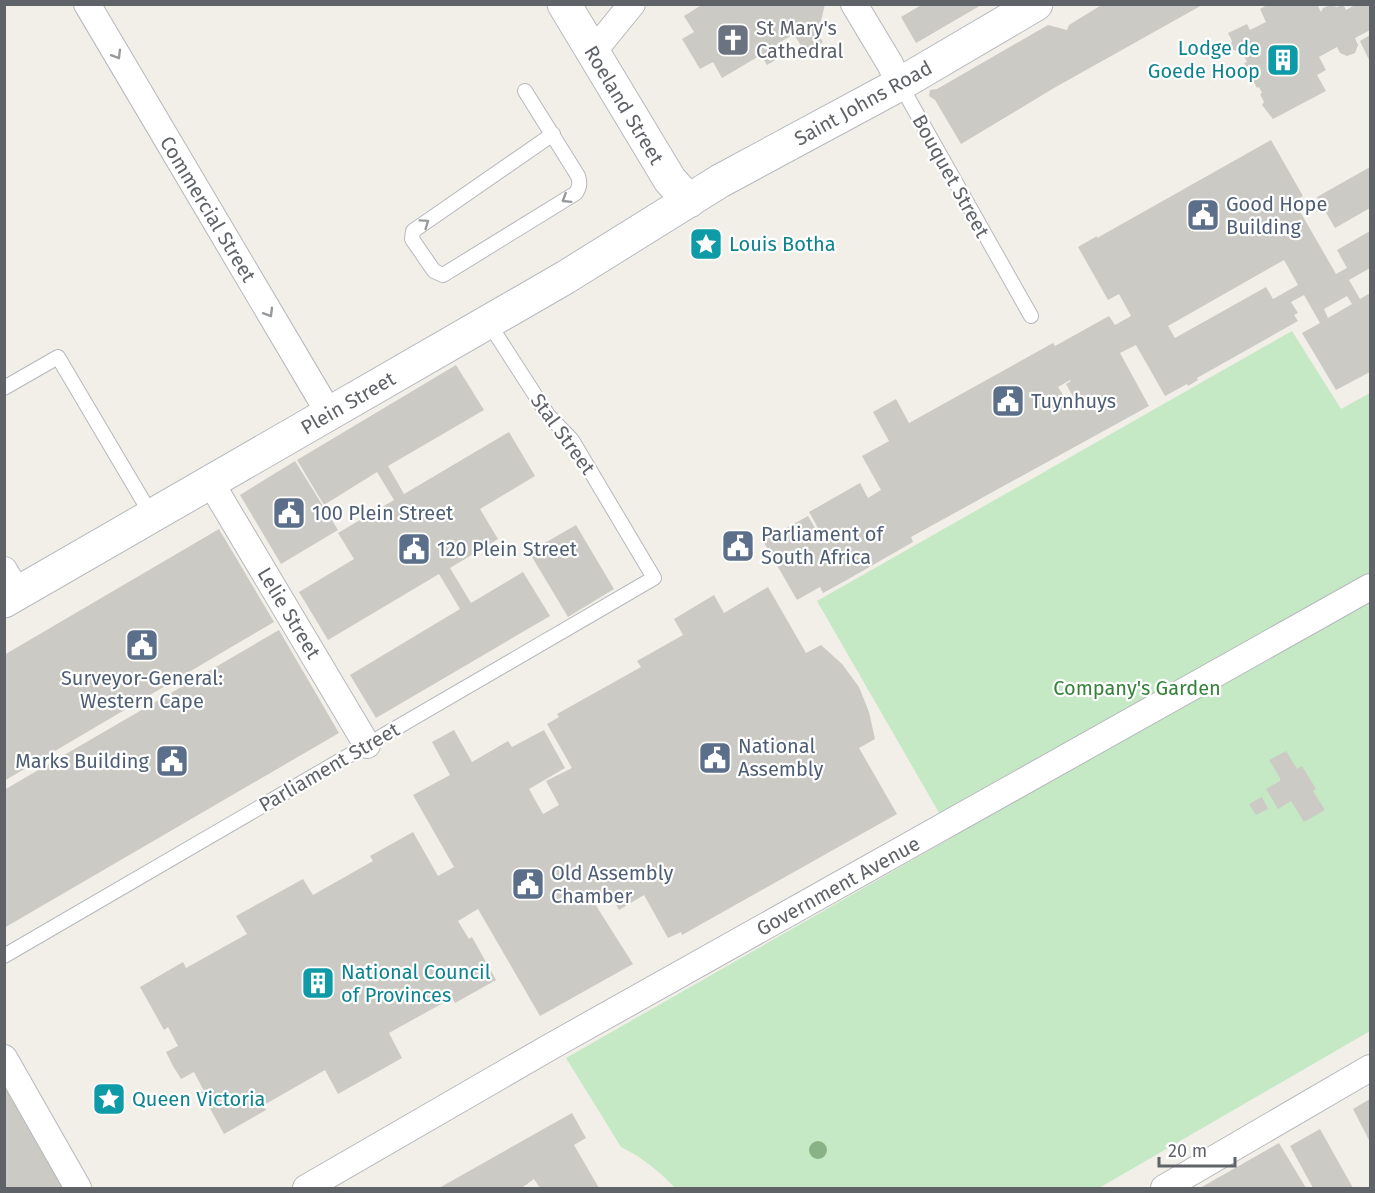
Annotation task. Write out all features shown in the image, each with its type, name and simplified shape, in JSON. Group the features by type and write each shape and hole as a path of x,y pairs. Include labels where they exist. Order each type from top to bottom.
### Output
{"street":[{"name":"Commercial Street","path":"87,4 328,413"},
{"name":"Roeland Street","path":"564,4 670,180 689,201"},
{"path":"592,53 632,4"},
{"name":"Bouquet Street","path":"854,4 900,84"},
{"name":"Saint Johns Road","path":"689,201 900,84 1036,4"},
{"name":"Plein Street","path":"9,588 153,516 211,483 488,322 689,201"},
{"name":"Lelie Street","path":"211,483 367,745"},
{"name":"Government Avenue","path":"306,1188 550,1047 1371,587"},
{"path":"4,1058 78,1188"},
{"path":"1164,1188 1371,1068"}],"lane":[{"name":"Bouquet Street","path":"900,84 1031,316"},
{"path":"525,91 553,134 578,176 580,182 576,193 443,275 434,271 412,239 414,231 553,134"},
{"name":"Stal Street","path":"488,322 548,415 572,440 654,578"},
{"path":"4,388 58,357 153,516"},
{"name":"Parliament Street","path":"4,956 654,578"}],"green space":[{"name":"Company's Garden","path":"1292,331 1341,409 1370,393 1370,1031 1099,1188 675,1188 650,1165 621,1147 566,1058 953,837 817,601"}],"building":[{"name":"St Mary's Cathedral","path":"703,4 825,4 820,25 810,23 823,42 805,53 794,34 777,44 784,55 767,65 761,55 722,78 713,62 700,69 682,39 694,32 684,16"},
{"path":"923,4 983,4 916,43 901,17"},
{"path":"1103,4 1204,4 1054,88 961,144 935,100 929,96 930,90 937,89 1048,25 1067,30 1069,25"},
{"name":"Lodge de Goede Hoop","path":"1269,4 1317,4 1321,12 1323,8 1330,5 1337,7 1343,4 1346,10 1357,4 1370,4 1370,30 1355,38 1358,45 1355,53 1347,56 1340,53 1337,47 1319,57 1326,70 1317,75 1326,91 1273,119 1262,105 1264,102 1260,94 1262,93 1244,63 1247,62 1244,56 1241,57 1238,51 1233,50 1228,33 1247,24 1250,30 1266,22 1260,9"},
{"path":"1370,35 1370,62 1360,41"},
{"name":"Tuynhuys","path":"1271,140 1303,196 1294,201 1336,274 1347,268 1337,250 1370,231 1370,268 1349,280 1360,299 1370,293 1370,372 1336,390 1302,333 1320,323 1304,295 1291,302 1298,313 1294,315 1298,321 1197,378 1198,380 1188,386 1187,384 1165,396 1136,345 1120,353 1149,406 911,537 913,542 845,581 823,593 820,587 797,600 763,541 808,516 821,538 823,537 809,512 860,483 868,498 881,490 862,456 889,441 873,412 896,399 909,423 1053,343 1055,346 1109,316 1115,325 1131,316 1119,294 1108,300 1078,247 1097,236 1097,238","holes":["1284,260 1298,285 1273,299 1266,287 1175,338 1168,326","1347,296 1352,304 1328,318 1324,309","1070,380 1066,384 1076,402 1070,406 1058,387"]},
{"path":"1370,167 1370,208 1335,228 1317,197"},
{"name":"120 Plein Street","path":"456,365 484,410 388,466 404,494 509,432 535,476 480,509 498,539 450,568 471,603 523,572 550,616 376,718 350,675 460,609 439,574 328,640 299,592 354,559 338,533 394,500 377,472 324,505 297,460"},
{"name":"100 Plein Street","path":"295,461 338,530 281,564 240,495"},
{"path":"576,525 614,589 568,617 529,552"},
{"path":"219,529 274,622 4,781 4,655"},
{"path":"768,587 806,653 821,645 842,664 859,687 869,712 875,739 859,748 897,814 682,935 681,932 668,938 644,895 619,910 611,895 595,904 633,964 540,1016 478,909 458,921 469,939 472,937 496,980 455,1003 452,998 389,1033 402,1058 338,1094 325,1070 264,1105 266,1110 224,1134 201,1092 204,1091 194,1072 181,1079 173,1066 166,1052 178,1046 168,1027 164,1030 140,987 183,962 186,968 247,934 236,916 303,879 313,895 373,861 370,856 413,832 438,876 454,867 413,795 450,775 432,742 454,730 472,762 508,741 512,747 544,730 565,768 529,789 543,814 559,805 546,781 572,768 547,724 559,717 557,714 641,667 637,661 683,635 674,619 714,595 724,613"},
{"name":"Marks Building","path":"279,630 339,733 4,928 4,790"},
{"path":"1286,751 1297,769 1302,766 1316,789 1313,791 1325,810 1304,822 1291,801 1278,809 1266,789 1280,781 1269,760"},
{"path":"1262,797 1268,809 1256,815 1249,804"},
{"path":"4,1085 65,1188 4,1188"},
{"path":"1370,1099 1370,1142 1353,1109"},
{"path":"572,1113 586,1138 574,1145 599,1188 540,1188 534,1179 523,1187 527,1188 439,1188"},
{"path":"1320,1129 1353,1188 1313,1188 1290,1146"},
{"path":"1279,1143 1306,1188 1200,1188"}],"place":[{"name":"St Mary's Cathedral","path":"733,40"},
{"name":"Lodge de Goede Hoop","path":"1283,60"},
{"name":"Good Hope Building","path":"1203,215"},
{"name":"Louis Botha","path":"706,244"},
{"name":"Tuynhuys","path":"1008,401"},
{"name":"100 Plein Street","path":"289,513"},
{"name":"Parliament of South Africa","path":"738,546"},
{"name":"120 Plein Street","path":"414,549"},
{"name":"Surveyor-General: Western Cape","path":"142,645"},
{"name":"National Assembly","path":"715,758"},
{"name":"Marks Building","path":"172,761"},
{"name":"Old Assembly Chamber","path":"528,884"},
{"name":"National Council of Provinces","path":"318,983"},
{"name":"Queen Victoria","path":"109,1099"}]}
